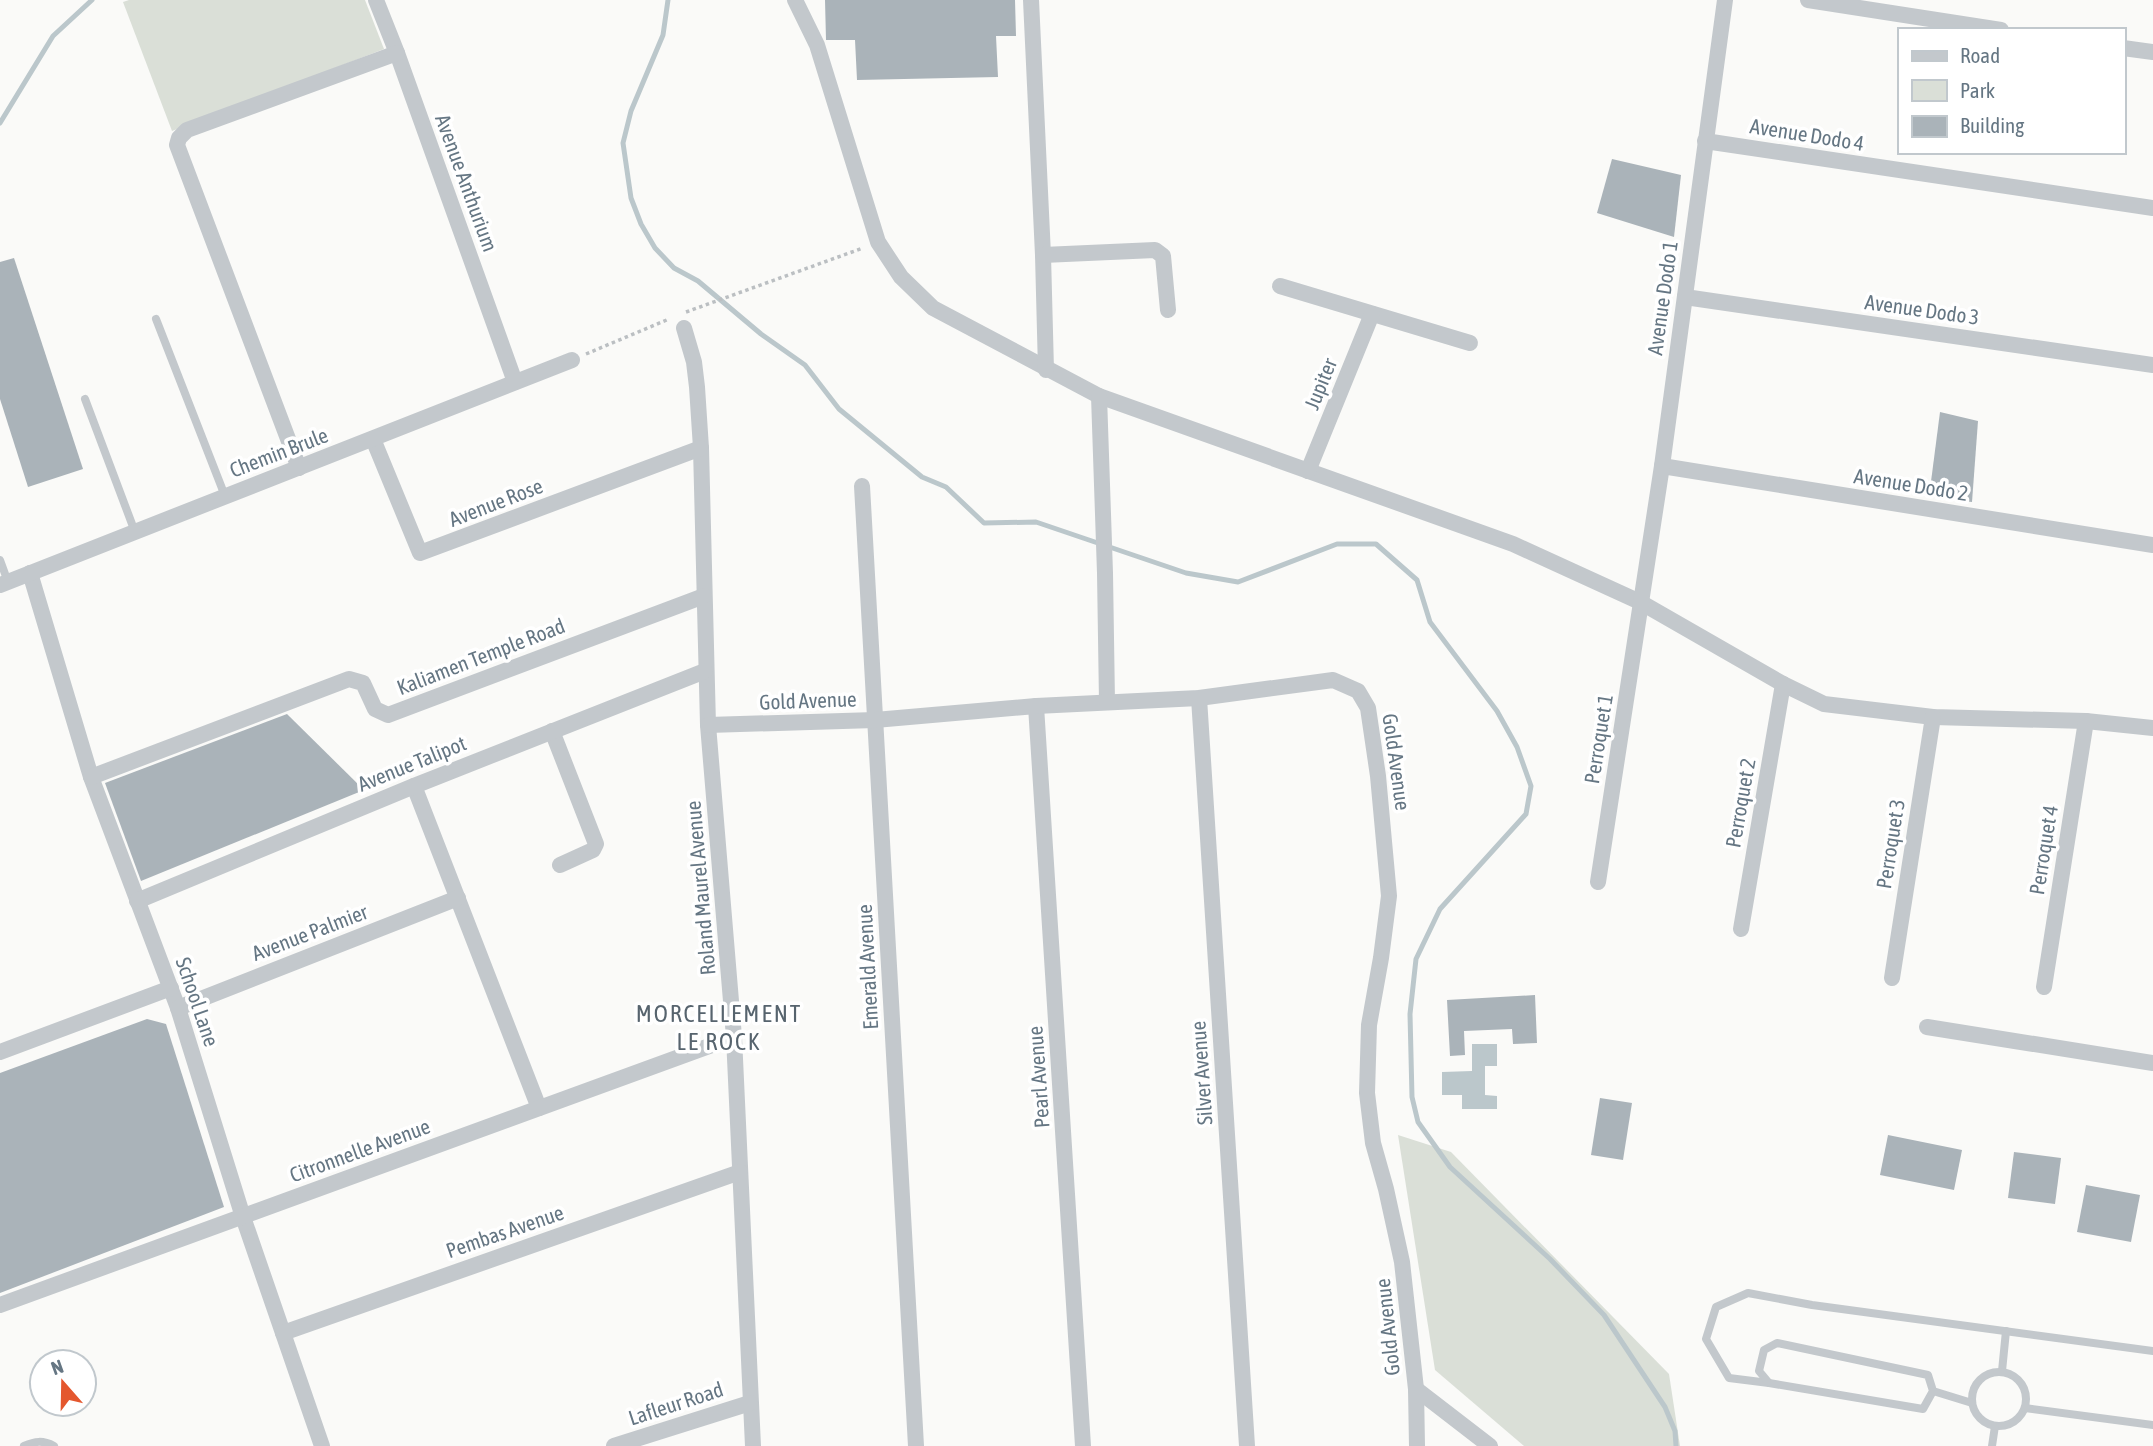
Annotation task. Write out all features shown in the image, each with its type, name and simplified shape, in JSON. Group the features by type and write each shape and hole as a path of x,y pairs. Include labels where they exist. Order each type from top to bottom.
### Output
{"street":[{"name":"Avenue Anthurium","path":"376,0 515,382"},
{"path":"795,0 817,45 878,242 901,277 933,309 1046,370 1099,396 1513,544 1640,602 1783,684 1824,704 1933,717 2086,721 2153,727"},
{"path":"1031,0 1046,370"},
{"name":"Avenue Dodo 1","path":"1640,602 1662,466 1725,0"},
{"path":"1808,0 1896,7 1992,28"},
{"path":"2125,48 2153,52"},
{"path":"299,468 177,145 179,138 187,130 397,53"},
{"name":"Avenue Dodo 4","path":"1705,141 2153,208"},
{"path":"1043,255 1155,250 1163,256 1168,310"},
{"path":"1280,286 1470,343"},
{"name":"Avenue Dodo 3","path":"1685,297 2153,365"},
{"name":"Jupiter","path":"1308,471 1372,314"},
{"name":"Roland Maurel Avenue","path":"683,321 694,362 701,448 705,671 734,1037 753,1446"},
{"name":"Chemin Brule","path":"4,583 572,360"},
{"path":"1099,396 1107,702"},
{"name":"Avenue Rose","path":"373,439 420,553 701,448"},
{"name":"Avenue Dodo 2","path":"1662,466 2153,545"},
{"name":"Emerald Avenue","path":"862,486 916,1446"},
{"name":"School Lane","path":"30,573 91,776 178,1008 243,1217 322,1446"},
{"name":"Kaliamen Temple Road","path":"91,776 349,678 363,683 375,709 388,715 704,596"},
{"name":"Perroquet 1","path":"1598,882 1640,602"},
{"name":"Avenue Talipot","path":"137,901 414,786 705,671"},
{"name":"Gold Avenue","path":"708,726 875,720 1036,706 1199,698 1333,680 1358,691 1368,708 1378,776 1389,896 1369,1025 1367,1093 1373,1143 1402,1262 1416,1389 1417,1446"},
{"name":"Perroquet 2","path":"1741,929 1783,684"},
{"name":"Silver Avenue","path":"1199,698 1247,1446"},
{"name":"Pearl Avenue","path":"1036,706 1083,1446"},
{"name":"Perroquet 3","path":"1892,978 1933,717"},
{"name":"Perroquet 4","path":"2043,987 2086,721"},
{"path":"552,731 596,844 593,850 560,865"},
{"path":"414,786 539,1108"},
{"name":"Avenue Palmier","path":"178,1008 458,898"},
{"path":"0,1052 171,988"},
{"path":"1927,1027 2153,1063"},
{"name":"Citronnelle Avenue","path":"0,1306 734,1037"},
{"name":"Pembas Avenue","path":"283,1333 740,1171"},
{"path":"1416,1389 1490,1446"},
{"name":"Lafleur Road","path":"614,1446 750,1403"}],"lane":[{"path":"156,319 225,496"},
{"path":"85,399 135,532"},
{"path":"0,560 4,583"},
{"path":"1769,1383 1759,1371 1763,1350 1777,1343 1928,1375 1933,1391 1923,1409 1729,1378 1706,1339 1716,1307 1748,1293 1812,1305 2153,1351"},
{"path":"2002,1371 2006,1331"},
{"path":"2002,1371 2017,1378 2026,1392 2025,1408 2013,1422 1995,1426 1979,1418 1972,1403 1975,1387 1980,1381 1986,1375 2002,1371"},
{"path":"1933,1391 1972,1403"},
{"path":"2025,1408 2153,1425"},
{"path":"1992,1446 1995,1426"},
{"path":"24,1446 45,1441 54,1446"}],"path":[{"path":"683,321 707,303 878,242"},
{"path":"572,360 670,319"}],"green space":[{"path":"365,0 384,49 172,131 123,2"},
{"path":"1398,1135 1451,1152 1669,1374 1680,1446 1524,1446 1435,1370"}],"shaded area":[{"path":"1472,1044 1497,1044 1497,1066 1485,1066 1485,1095 1497,1096 1497,1109 1462,1109 1462,1095 1442,1095 1442,1072 1472,1071"}],"building":[{"path":"825,0 1015,0 1016,36 996,36 998,77 857,80 855,40 826,40"},
{"path":"1612,159 1681,175 1674,237 1597,213"},
{"path":"14,258 83,469 28,487 0,399 0,262"},
{"path":"1940,412 1978,421 1972,502 1929,497"},
{"path":"287,714 364,790 141,881 105,783"},
{"path":"1535,995 1537,1043 1513,1044 1512,1029 1464,1031 1465,1055 1450,1056 1447,1000"},
{"path":"147,1019 166,1024 224,1207 0,1293 0,1073"},
{"path":"1600,1098 1632,1103 1623,1160 1591,1155"},
{"path":"1888,1135 1962,1150 1954,1190 1880,1175"},
{"path":"2014,1152 2061,1158 2055,1204 2008,1198"},
{"path":"2086,1185 2140,1195 2131,1242 2077,1232"}],"waterway":[{"path":"0,123 53,36 92,0"},
{"path":"668,0 663,35 631,111 623,143 631,198 641,224 655,248 674,268 698,281 761,334 805,365 839,409 922,477 946,487 984,523 1036,522 1186,573 1238,582 1337,544 1376,544 1417,580 1430,622 1497,711 1517,747 1531,786 1526,814 1440,909 1416,959 1410,1014 1412,1097 1418,1122 1450,1167 1550,1259 1604,1315 1665,1407 1675,1431 1676,1446"}],"district":[{"name":"MORCELLEMENT LE ROCK","path":"719,1028"}]}
